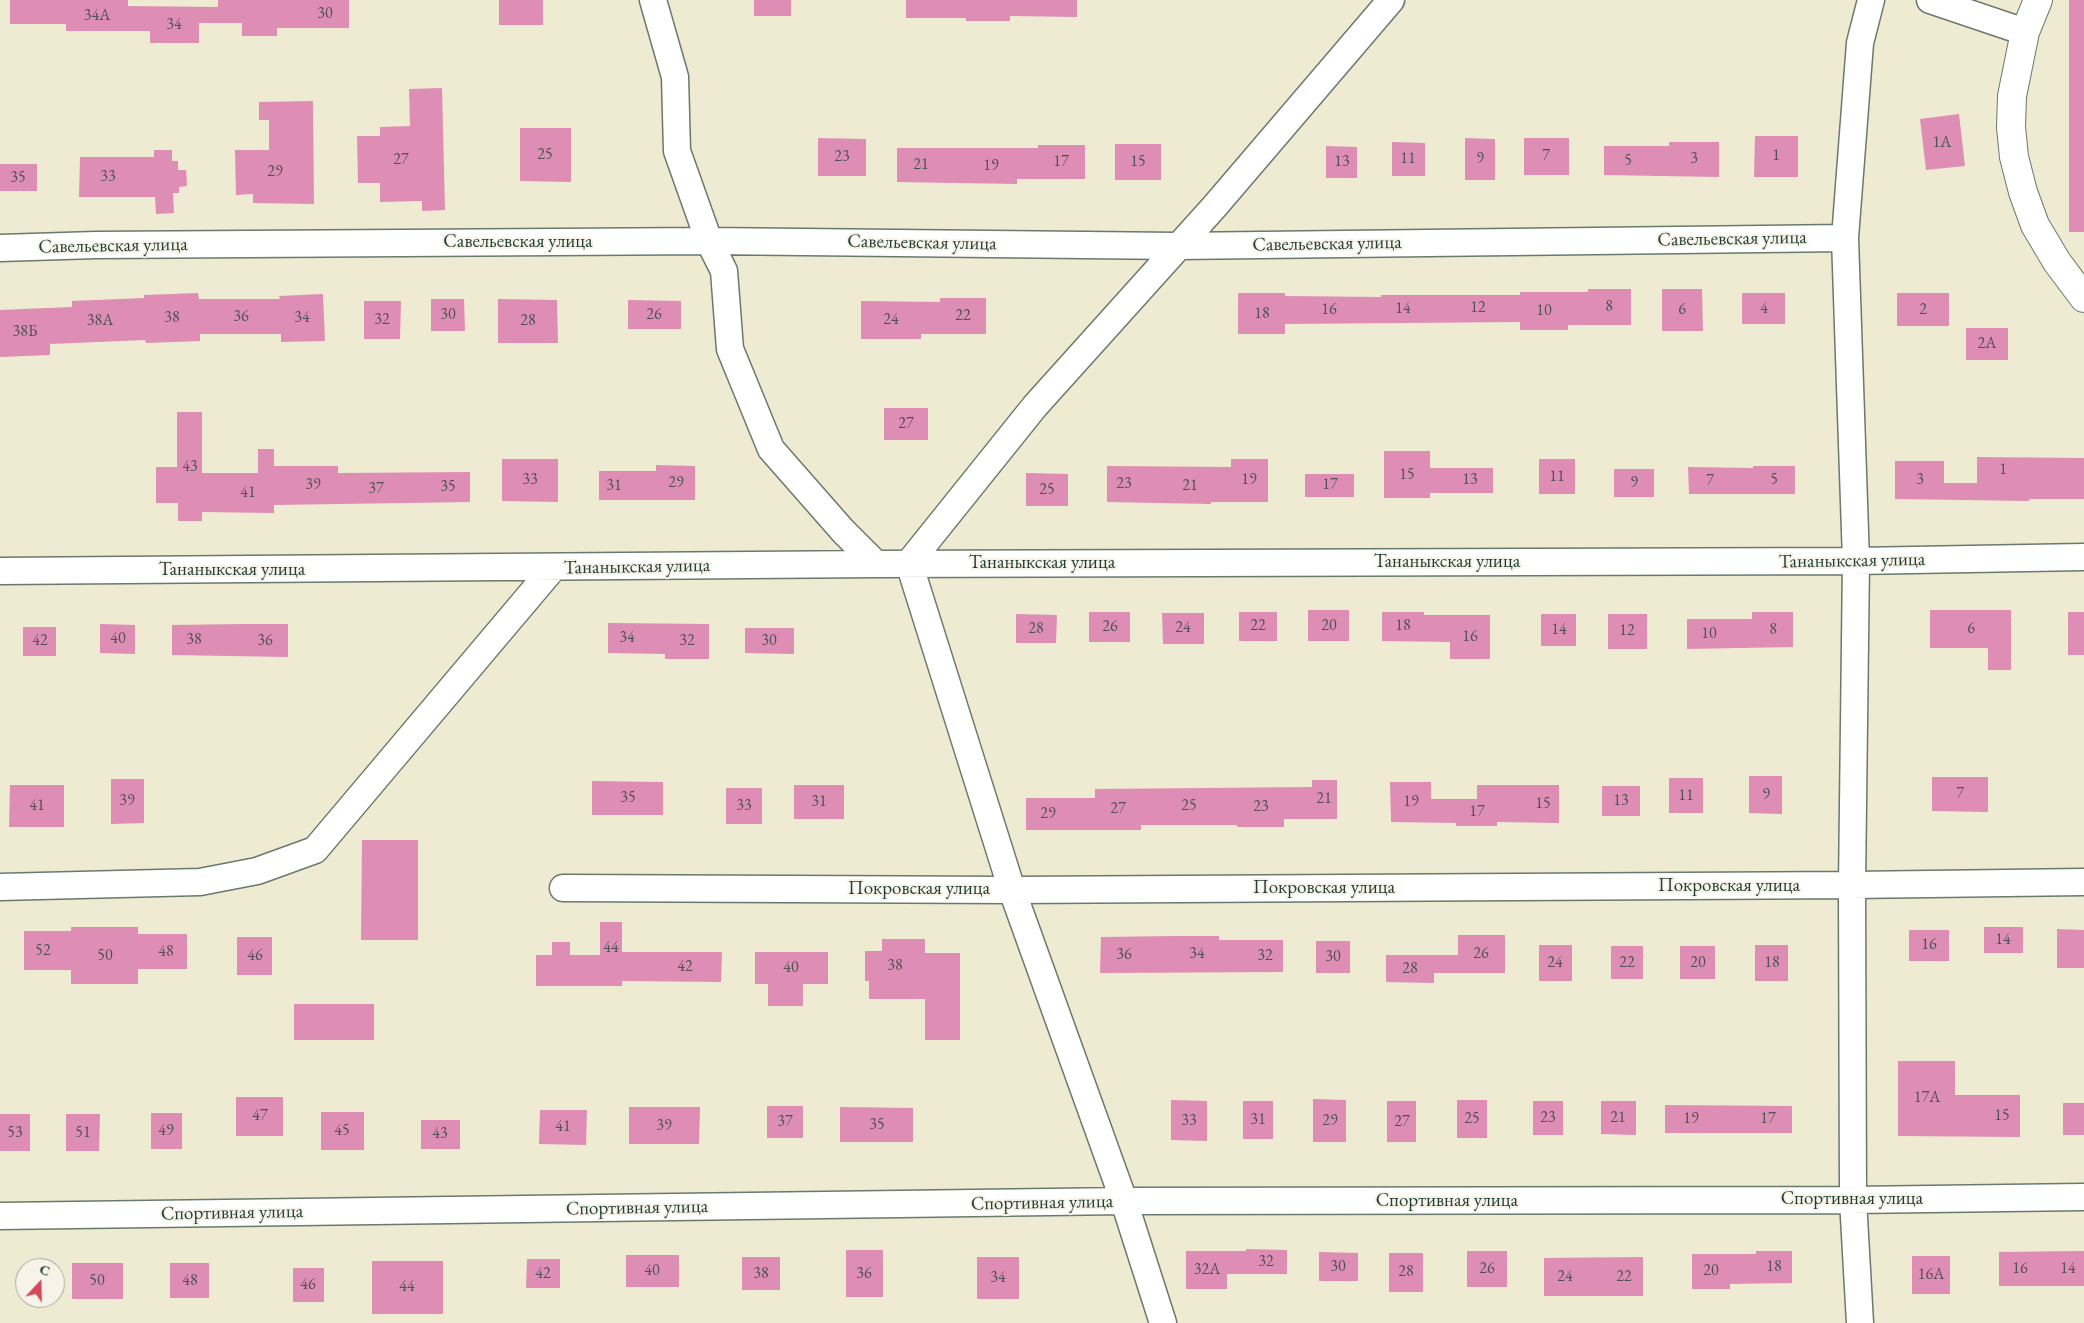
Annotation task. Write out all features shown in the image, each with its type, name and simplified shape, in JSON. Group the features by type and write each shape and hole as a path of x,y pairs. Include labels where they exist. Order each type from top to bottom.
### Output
{"main road":[{"path":"2038,0 2024,32 2012,96 2011,128 2014,157 2023,192 2035,225 2056,262 2084,298"}],"street":[{"path":"653,0 675,77 677,151 709,241 724,271 730,349 771,449 843,531 876,564"},
{"path":"1163,1323 1124,1201 1012,890 909,563 1035,406 1215,206 1391,0"},
{"path":"1860,1323 1853,1200 1852,885 1856,561 1845,238 1860,43 1871,0"},
{"path":"1933,1 2024,32"},
{"name":"Савельевская улица","path":"0,248 106,245 709,241 1178,246 1845,238"},
{"name":"Тананыкская улица","path":"0,571 553,568 909,563 1856,561 2084,556"},
{"path":"0,887 200,882 257,871 315,850 553,568"},
{"name":"Покровская улица","path":"563,888 1012,890 2084,882"},
{"name":"Спортивная улица","path":"0,1216 1124,1201 1853,1200 2084,1197"}],"building":[{"path":"10,0 128,0 128,6 218,7 218,0 349,0 349,28 277,28 277,36 242,36 242,23 199,23 199,43 150,43 150,31 66,31 66,24 10,24"},
{"path":"499,0 543,0 543,25 499,25"},
{"path":"754,0 791,0 791,16 754,16"},
{"path":"906,0 1077,0 1077,17 1010,16 1010,21 966,21 966,18 906,18"},
{"path":"2069,0 2084,0 2084,232 2069,232"},
{"path":"442,88 445,210 422,211 422,201 380,202 380,183 358,183 357,136 380,136 380,127 410,126 409,89"},
{"path":"313,101 314,204 253,203 253,194 236,195 235,150 269,150 269,120 259,120 259,102"},
{"path":"1959,114 1965,166 1926,170 1920,119"},
{"path":"520,128 571,128 571,182 520,181"},
{"path":"1755,136 1798,136 1798,177 1754,177"},
{"path":"818,138 866,139 866,176 818,176"},
{"path":"1465,138 1495,139 1495,180 1465,180"},
{"path":"1524,138 1569,138 1569,175 1524,175"},
{"path":"1392,142 1425,143 1425,176 1392,176"},
{"path":"1669,142 1719,142 1719,177 1604,175 1604,146 1669,146"},
{"path":"1115,144 1161,144 1161,180 1115,180"},
{"path":"1038,145 1085,145 1085,179 1017,179 1017,184 897,182 897,148 1038,148"},
{"path":"1326,146 1357,147 1357,178 1326,178"},
{"path":"154,150 172,150 172,161 178,161 178,170 186,170 187,186 179,187 179,193 173,193 174,213 156,214 155,197 79,197 80,157 154,157"},
{"path":"0,164 37,164 37,191 0,191"},
{"path":"1588,289 1631,289 1631,325 1568,325 1568,330 1520,330 1520,322 1285,324 1285,334 1238,334 1238,293 1285,293 1285,296 1381,297 1381,295 1520,295 1520,292 1588,292"},
{"path":"1662,289 1702,289 1703,331 1662,331"},
{"path":"198,293 199,299 280,299 279,296 323,294 325,341 281,342 281,334 200,334 200,341 146,343 145,340 50,344 50,355 0,357 0,310 72,307 72,301 144,298 144,295"},
{"path":"1742,293 1785,293 1785,324 1742,324"},
{"path":"1897,293 1949,293 1949,326 1897,326"},
{"path":"940,298 986,298 986,334 921,334 921,339 861,339 861,301 940,302"},
{"path":"431,299 464,299 465,331 431,331"},
{"path":"498,299 557,300 558,343 498,343"},
{"path":"628,300 681,301 681,329 628,329"},
{"path":"364,301 401,301 400,339 364,339"},
{"path":"1966,328 2008,328 2008,360 1966,360"},
{"path":"884,408 928,408 928,440 884,440"},
{"path":"177,412 202,412 202,473 258,473 258,449 274,449 274,466 338,466 338,473 470,472 470,502 274,505 274,513 202,512 202,521 178,521 178,503 156,503 156,467 177,467"},
{"path":"1384,451 1430,451 1430,468 1493,468 1493,493 1430,493 1430,498 1384,498"},
{"path":"1977,457 2084,458 2084,499 2029,499 2029,501 1895,499 1895,461 1944,461 1944,483 1977,483"},
{"path":"502,459 558,459 558,502 502,501"},
{"path":"1231,459 1268,459 1268,502 1211,502 1211,504 1107,502 1107,466 1231,467"},
{"path":"1539,459 1575,459 1575,494 1539,494"},
{"path":"656,465 695,466 695,500 599,500 599,471 656,471"},
{"path":"1753,466 1795,466 1795,494 1689,494 1688,467 1753,468"},
{"path":"1614,469 1654,469 1654,497 1614,497"},
{"path":"1026,473 1068,474 1068,506 1026,506"},
{"path":"1305,474 1354,474 1354,497 1305,497"},
{"path":"1308,610 1349,610 1349,641 1308,641"},
{"path":"1930,610 2011,610 2011,670 1988,670 1988,648 1930,648"},
{"path":"1089,612 1130,612 1130,642 1089,642"},
{"path":"1239,612 1277,612 1277,641 1239,641"},
{"path":"1382,612 1424,612 1424,615 1490,615 1490,659 1450,659 1450,642 1382,641"},
{"path":"1752,612 1793,612 1793,647 1687,649 1687,619 1752,619"},
{"path":"2068,612 2084,612 2084,655 2068,655"},
{"path":"1162,613 1204,613 1204,644 1163,644"},
{"path":"1016,614 1057,615 1056,643 1016,643"},
{"path":"1541,614 1576,614 1576,646 1541,646"},
{"path":"1608,614 1647,614 1647,649 1608,649"},
{"path":"608,623 709,624 709,659 665,659 665,654 608,653"},
{"path":"100,624 135,625 135,654 100,653"},
{"path":"288,624 288,657 172,655 172,625"},
{"path":"23,627 56,627 56,656 23,656"},
{"path":"745,628 794,628 794,654 745,653"},
{"path":"1749,776 1782,776 1782,814 1749,813"},
{"path":"1932,777 1988,777 1988,812 1932,811"},
{"path":"1669,778 1703,778 1703,813 1669,813"},
{"path":"111,779 144,779 144,823 111,824"},
{"path":"1312,780 1337,780 1337,819 1284,819 1284,827 1141,825 1141,830 1026,830 1026,798 1095,798 1095,789 1312,787"},
{"path":"592,781 663,782 663,815 592,815"},
{"path":"1390,782 1431,782 1431,799 1477,799 1477,785 1559,785 1559,823 1497,822 1497,826 1456,826 1456,823 1391,822"},
{"path":"10,785 64,785 64,827 9,827"},
{"path":"794,785 844,785 844,819 794,819"},
{"path":"1602,786 1640,786 1640,816 1602,816"},
{"path":"726,788 762,788 762,824 726,824"},
{"path":"362,840 418,840 418,940 361,940"},
{"path":"600,922 622,922 622,952 722,952 721,982 622,981 622,986 536,986 536,955 552,955 552,942 570,942 570,955 600,955"},
{"path":"71,927 138,927 138,934 187,934 187,969 138,969 138,984 71,984 71,970 24,970 24,931 71,931"},
{"path":"1984,927 2023,927 2023,953 1984,953"},
{"path":"2057,929 2084,930 2084,968 2057,968"},
{"path":"1909,930 1949,930 1949,961 1909,961"},
{"path":"1458,935 1505,935 1505,973 1434,973 1434,983 1386,982 1386,955 1458,955"},
{"path":"1219,936 1219,940 1283,940 1283,972 1100,973 1101,937"},
{"path":"237,937 272,937 272,975 237,975"},
{"path":"882,939 925,939 925,953 960,953 960,1040 925,1040 925,999 869,999 869,981 865,981 865,951 882,951"},
{"path":"1316,941 1350,941 1350,973 1316,973"},
{"path":"1539,945 1572,945 1572,981 1539,981"},
{"path":"1755,945 1788,945 1788,981 1755,981"},
{"path":"1611,946 1643,946 1643,979 1611,979"},
{"path":"1680,946 1715,946 1715,979 1680,979"},
{"path":"755,952 828,952 828,984 803,984 803,1006 768,1006 768,984 755,984"},
{"path":"294,1004 374,1004 374,1040 294,1040"},
{"path":"1898,1061 1955,1061 1955,1095 2020,1095 2020,1137 1898,1136"},
{"path":"236,1097 283,1097 283,1136 236,1136"},
{"path":"1313,1099 1346,1100 1346,1142 1313,1142"},
{"path":"1171,1100 1207,1101 1207,1141 1171,1140"},
{"path":"1457,1100 1487,1100 1487,1138 1457,1138"},
{"path":"1243,1101 1273,1101 1273,1139 1243,1139"},
{"path":"1387,1101 1416,1101 1416,1142 1387,1142"},
{"path":"1533,1101 1563,1101 1563,1135 1533,1135"},
{"path":"1601,1101 1636,1101 1636,1135 1601,1134"},
{"path":"2063,1103 2084,1103 2084,1135 2063,1135"},
{"path":"1665,1105 1792,1106 1792,1133 1665,1133"},
{"path":"767,1106 803,1106 803,1138 767,1138"},
{"path":"629,1107 700,1107 699,1144 629,1144"},
{"path":"840,1107 913,1108 913,1142 840,1142"},
{"path":"540,1110 587,1110 586,1145 539,1144"},
{"path":"321,1112 364,1112 364,1150 321,1150"},
{"path":"151,1113 182,1113 182,1149 151,1149"},
{"path":"0,1114 30,1114 30,1151 0,1151"},
{"path":"66,1114 100,1114 99,1151 66,1151"},
{"path":"421,1120 460,1120 460,1149 421,1149"},
{"path":"1246,1249 1287,1250 1287,1274 1227,1274 1227,1289 1186,1289 1186,1251 1246,1251"},
{"path":"846,1250 883,1250 883,1297 846,1297"},
{"path":"1467,1251 1507,1251 1507,1287 1467,1287"},
{"path":"1756,1251 1792,1251 1792,1283 1730,1284 1730,1289 1692,1289 1692,1254 1756,1254"},
{"path":"2084,1251 2084,1286 1999,1286 1999,1252"},
{"path":"1319,1252 1358,1253 1358,1281 1319,1281"},
{"path":"1389,1253 1423,1253 1423,1292 1389,1292"},
{"path":"626,1255 679,1255 679,1287 626,1287"},
{"path":"1912,1256 1950,1256 1950,1294 1912,1294"},
{"path":"742,1257 780,1257 780,1290 742,1290"},
{"path":"977,1257 1019,1257 1019,1299 977,1299"},
{"path":"1643,1257 1643,1296 1544,1296 1544,1258"},
{"path":"527,1259 560,1259 560,1288 526,1288"},
{"path":"372,1261 443,1261 443,1314 372,1314"},
{"path":"72,1263 123,1263 123,1299 72,1299"},
{"path":"170,1263 209,1263 209,1298 170,1298"},
{"path":"293,1268 324,1268 324,1302 293,1302"}]}
